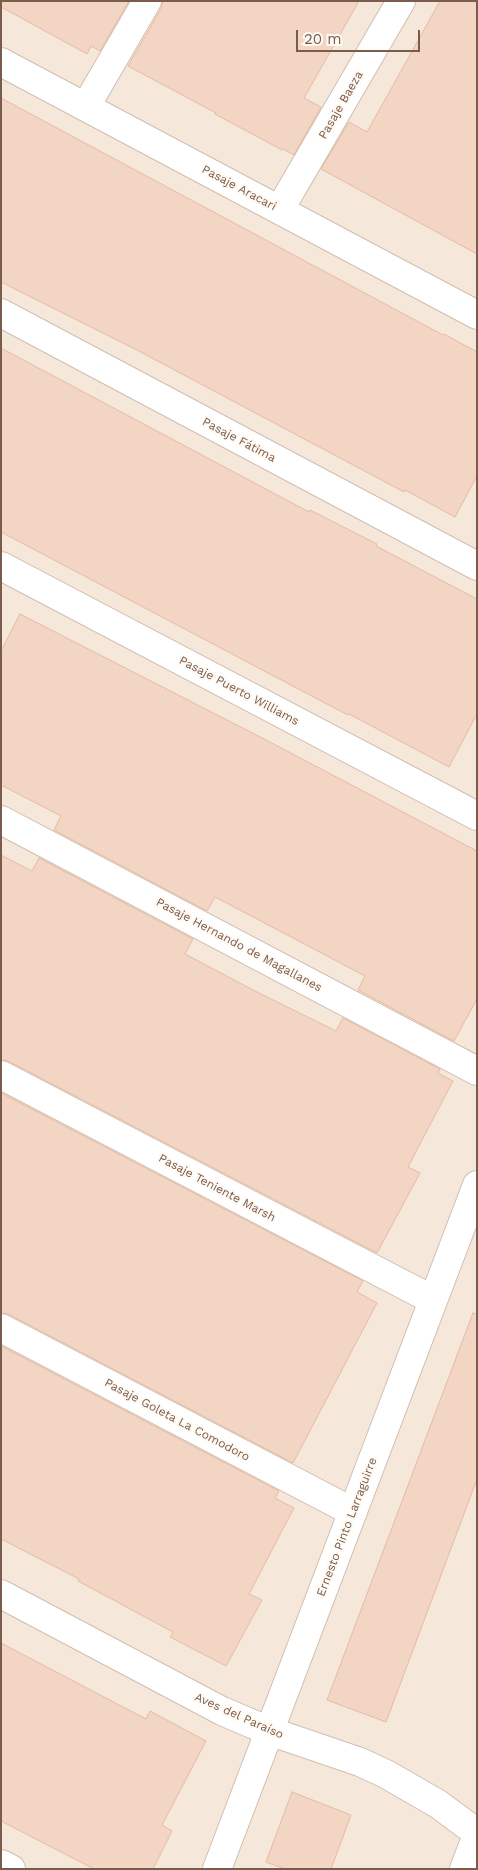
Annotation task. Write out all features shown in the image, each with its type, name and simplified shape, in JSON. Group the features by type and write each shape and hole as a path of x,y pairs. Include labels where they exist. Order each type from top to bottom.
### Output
{"street":[{"path":"86,106 147,1"},
{"name":"Pasaje Baeza","path":"280,209 401,1"},
{"name":"Pasaje Aracari","path":"1,62 477,315"},
{"name":"Pasaje Fátima","path":"1,313 477,566"},
{"name":"Pasaje Puerto Williams","path":"1,566 477,816"},
{"name":"Pasaje Hernando de Magallanes","path":"1,820 477,1070"},
{"name":"Pasaje Teniente Marsh","path":"1,1075 433,1300"},
{"name":"Ernesto Pinto Larraguirre","path":"217,1869 477,1185"},
{"name":"Pasaje Goleta La Comodoro","path":"1,1328 352,1512"},
{"name":"Aves del Paraíso","path":"1,1594 222,1711 270,1731 360,1762 386,1774 438,1804 477,1834"},
{"path":"464,1869 477,1834"},
{"path":"1,1864 11,1869"}],"shaded area":[{"path":"1,1 477,1 477,1869 1,1869"}],"building":[{"path":"1,1 129,1 100,51 91,46 87,54 1,7"},
{"path":"163,1 359,1 304,98 321,107 294,155 128,66 161,9"},
{"path":"440,1 477,1 477,254 321,169 349,122 367,132"},
{"path":"1,98 477,352 477,476 455,517 405,490 404,492 135,349 1,282"},
{"path":"1,348 309,512 310,510 377,544 376,546 477,599 477,714 449,767 1,532"},
{"path":"20,614 477,851 477,999 454,1041 358,990 365,976 257,919 215,897 207,911 54,830 61,816 1,785 1,651"},
{"path":"1,855 32,871 39,858 193,939 185,954 336,1031 343,1018 440,1069 438,1073 453,1081 408,1167 420,1173 377,1253 8,1061 1,1060"},
{"path":"1,1093 363,1281 357,1292 377,1303 293,1463 8,1314 1,1313"},
{"path":"473,1313 477,1314 477,1479 386,1722 327,1700"},
{"path":"1,1346 279,1491 275,1498 294,1508 249,1594 262,1600 226,1666 170,1637 173,1632 78,1581 79,1579 1,1539"},
{"path":"1,1643 146,1719 150,1711 206,1741 162,1825 172,1831 153,1869 94,1869 1,1821"},
{"path":"292,1792 351,1815 331,1869 285,1869 266,1862"}]}
